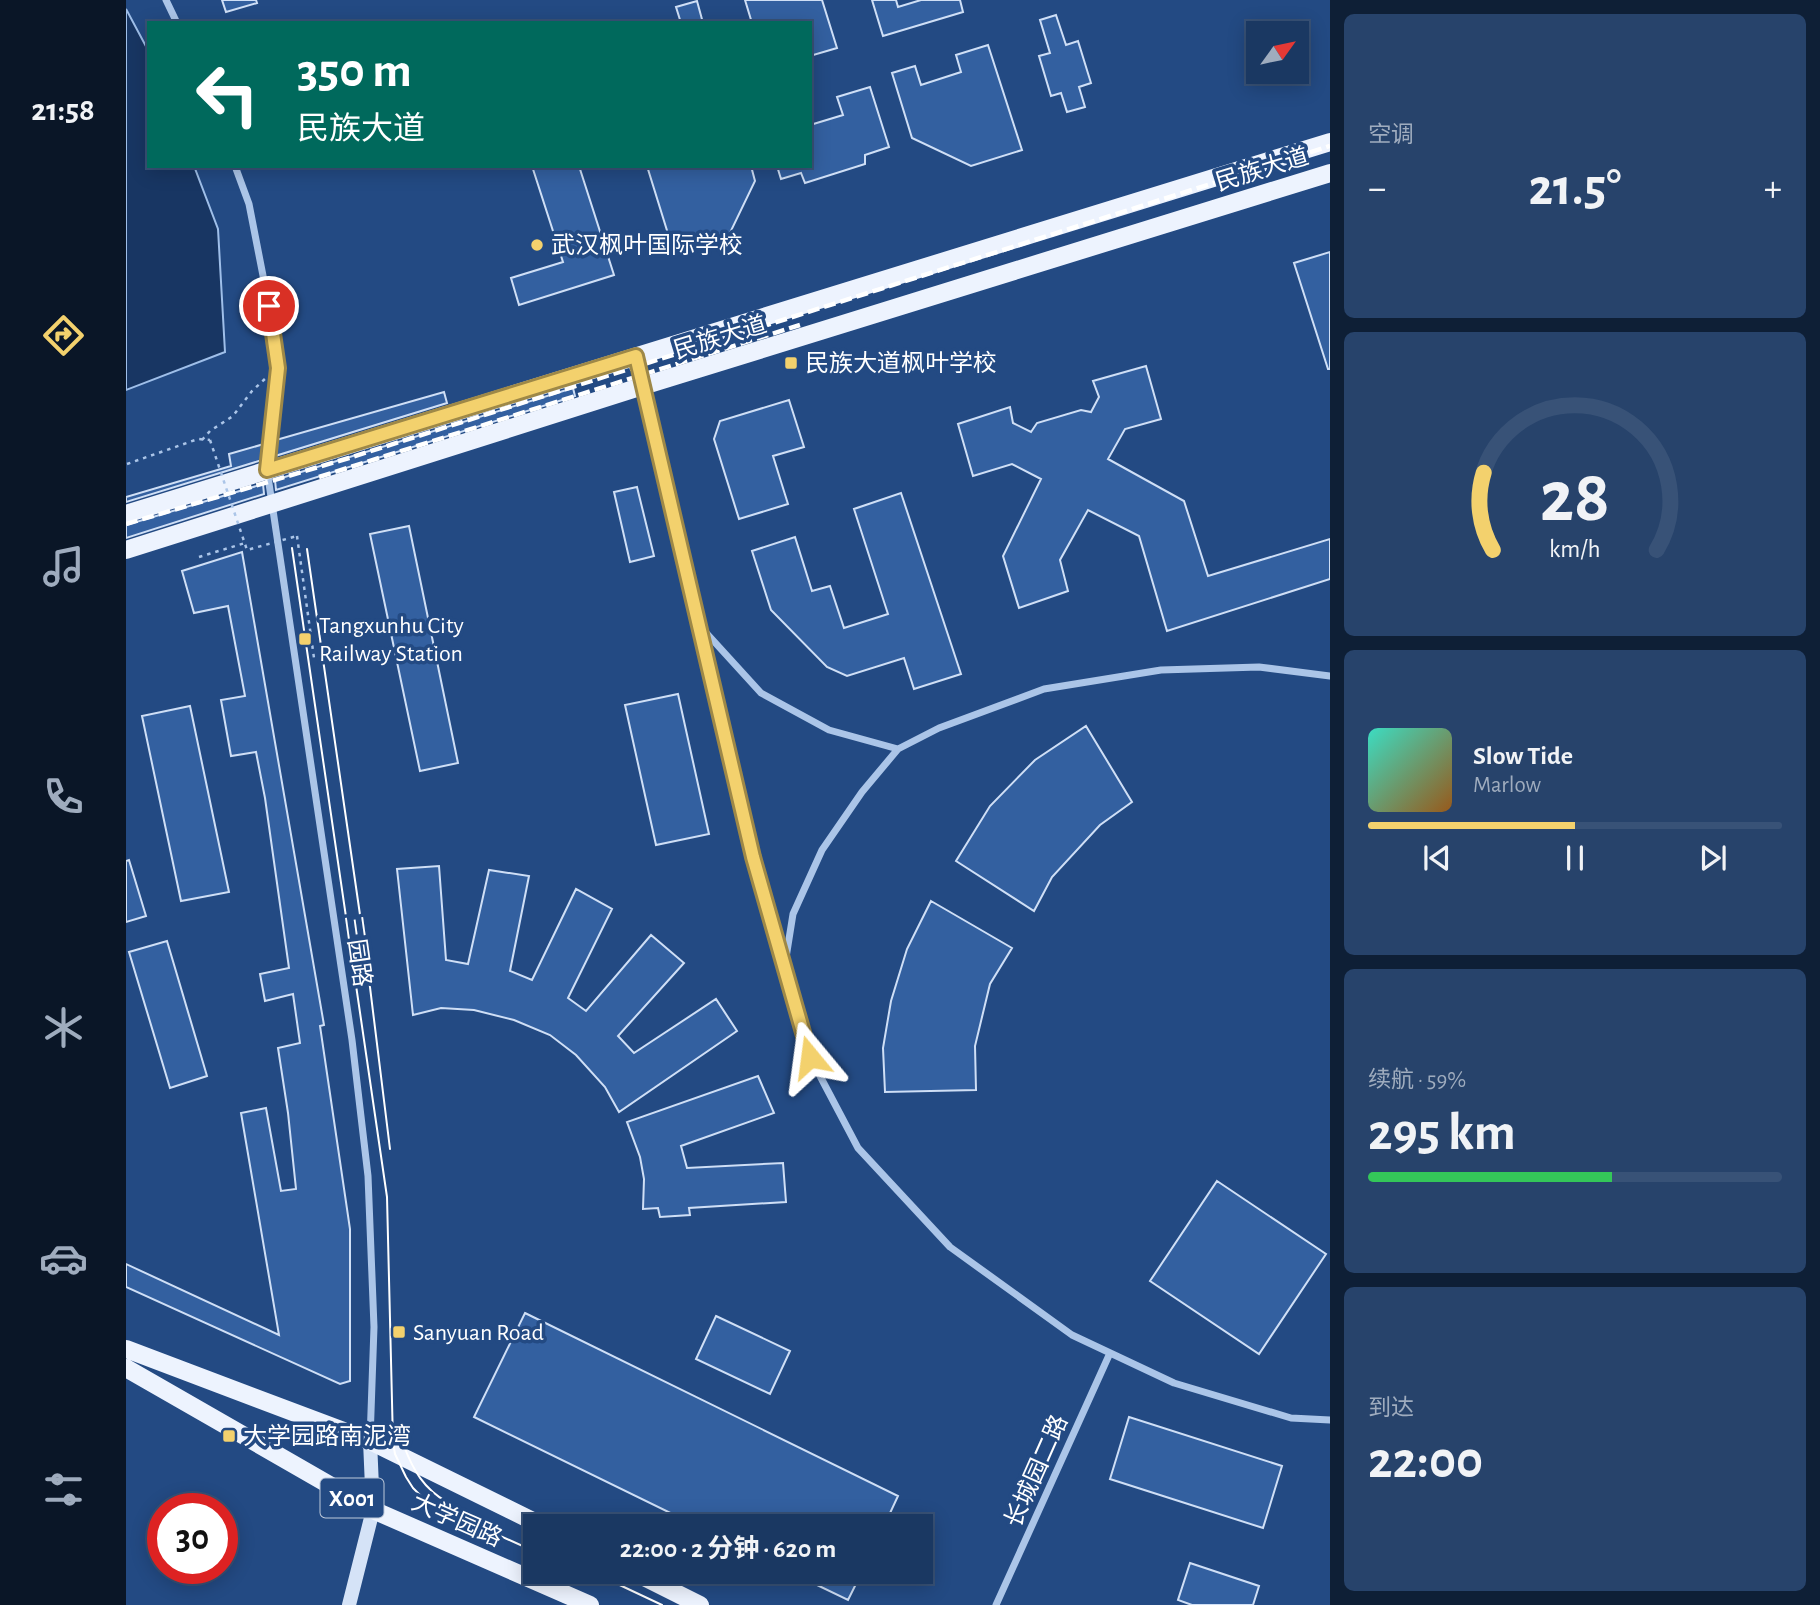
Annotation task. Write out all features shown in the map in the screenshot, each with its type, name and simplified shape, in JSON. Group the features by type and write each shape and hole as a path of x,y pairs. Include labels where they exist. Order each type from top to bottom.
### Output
{"main road":[{"name":"民族大道","path":"126,514 1330,142"},
{"name":"民族大道","path":"126,550 1330,173"},
{"name":"大学园路","path":"126,1349 370,1441 523,1516"},
{"name":"大学园路","path":"126,1368 373,1510 590,1605"},
{"path":"658,1584 701,1605"}],"street":[{"path":"166,0 176,21"},
{"name":"三园路","path":"236,168 249,204 274,332 278,368 267,470 352,1040 368,1176 374,1326 370,1441"},
{"path":"636,356 753,857 810,1057 858,1148 950,1247 1072,1335 1174,1383 1291,1418 1330,1420"},
{"path":"699,624 761,693 829,730 898,749"},
{"path":"784,967 793,914 822,850 862,792 898,749 939,728 1044,689 1070,684 1161,670 1259,667 1330,676"},
{"name":"长城园二路","path":"996,1605 1110,1353"},
{"path":"349,1605 373,1510 370,1441"}],"path":[{"path":"202,440 209,431 233,416 252,391 278,368"},
{"path":"127,464 198,439 210,440 247,550 297,536 314,658"},
{"path":"199,557 245,543"}],"water":[{"path":"126,9 147,48 147,168 195,168 218,229 225,352 126,390"}],"building":[{"path":"222,0 256,0 257,3 226,12"},
{"path":"745,0 822,0 837,48 812,55 812,21 751,21"},
{"path":"872,0 896,0 898,7 921,0 960,0 963,12 883,36"},
{"path":"697,1 702,21 680,21 676,7"},
{"path":"1056,15 1066,45 1078,41 1091,83 1079,87 1085,107 1067,112 1061,93 1051,96 1039,56 1050,53 1040,20"},
{"path":"988,45 1022,150 971,166 912,138 892,73 915,66 921,85 961,72 956,55"},
{"path":"870,87 889,147 865,155 865,164 805,183 801,173 781,179 778,168 812,168 812,124 843,115 837,97"},
{"path":"533,168 580,168 614,275 519,305 511,278 563,262"},
{"path":"648,168 752,168 755,181 728,237 674,253"},
{"path":"1330,252 1330,369 1328,369 1294,263"},
{"path":"1146,366 1161,419 1125,429 1108,459 1184,501 1208,576 1330,539 1330,579 1167,631 1139,536 1088,510 1060,560 1068,591 1019,608 1003,556 1041,479 1012,464 973,476 958,424 1010,407 1013,423 1031,432 1037,423 1081,410 1091,412 1099,397 1093,381"},
{"path":"573,388 575,396 276,490 275,480"},
{"path":"444,392 447,403 275,456 276,440"},
{"path":"789,400 804,447 773,456 788,504 739,519 714,439 720,421"},
{"path":"264,444 262,460 126,502 126,497 231,466 229,454"},
{"path":"263,484 264,494 126,538 126,525"},
{"path":"637,487 654,556 630,562 614,492"},
{"path":"901,493 961,674 914,689 904,658 847,676 827,667 771,610 752,551 795,537 812,591 830,586 844,628 888,614 854,509"},
{"path":"409,526 458,763 420,771 370,534"},
{"path":"242,552 324,1025 320,1026 350,1229 350,1381 340,1384 126,1287 126,1264 279,1335 241,1113 266,1108 281,1191 296,1189 278,1048 300,1043 293,994 265,1001 260,974 289,968 256,752 231,756 221,700 245,696 228,606 194,613 182,571"},
{"path":"678,694 709,834 656,845 625,705"},
{"path":"190,706 229,892 181,901 142,716"},
{"path":"1086,726 1132,802 1100,825 1052,877 1034,911 956,861 990,806 1035,760"},
{"path":"129,860 146,916 126,922 126,861"},
{"path":"439,866 446,960 468,964 489,870 529,876 510,971 532,980 576,889 612,909 568,998 586,1011 651,935 684,963 618,1036 634,1053 716,999 737,1031 619,1112 605,1087 576,1055 550,1035 514,1020 474,1010 441,1008 413,1015 397,869"},
{"path":"931,901 1012,948 990,984 975,1046 976,1090 885,1092 883,1048 891,1001 907,949"},
{"path":"167,941 207,1076 170,1088 129,952"},
{"path":"758,1076 774,1113 681,1146 687,1168 783,1163 786,1202 689,1208 690,1215 660,1217 658,1208 643,1209 644,1179 640,1157 627,1122"},
{"path":"1217,1181 1326,1254 1259,1354 1150,1281"},
{"path":"525,1313 898,1496 890,1514 672,1514 474,1417"},
{"path":"716,1316 790,1351 770,1394 696,1359"},
{"path":"1129,1417 1282,1466 1263,1528 1110,1479"},
{"path":"1190,1563 1259,1586 1253,1605 1192,1605 1178,1600"},
{"path":"815,1584 856,1584 848,1600"}],"tram line":[{"path":"292,548 387,1197 395,1454 413,1488 429,1504 523,1546"},
{"path":"307,549 367,963 390,1149"},
{"path":"404,1446 420,1478 447,1502"},
{"path":"617,1584 662,1605"}],"railway":[{"path":"126,524 349,458 1330,146"},
{"path":"319,477 800,325"}],"place":[{"name":"武汉枫叶国际学校","path":"537,245"},
{"name":"民族大道枫叶学校","path":"791,363"},
{"name":"Tangxunhu City Railway Station","path":"305,639"},
{"name":"Sanyuan Road","path":"399,1332"},
{"name":"大学园路南泥湾","path":"229,1436"}],"route":[{"path":"269,306 278,368 267,470 636,356 753,857 810,1057"}]}
